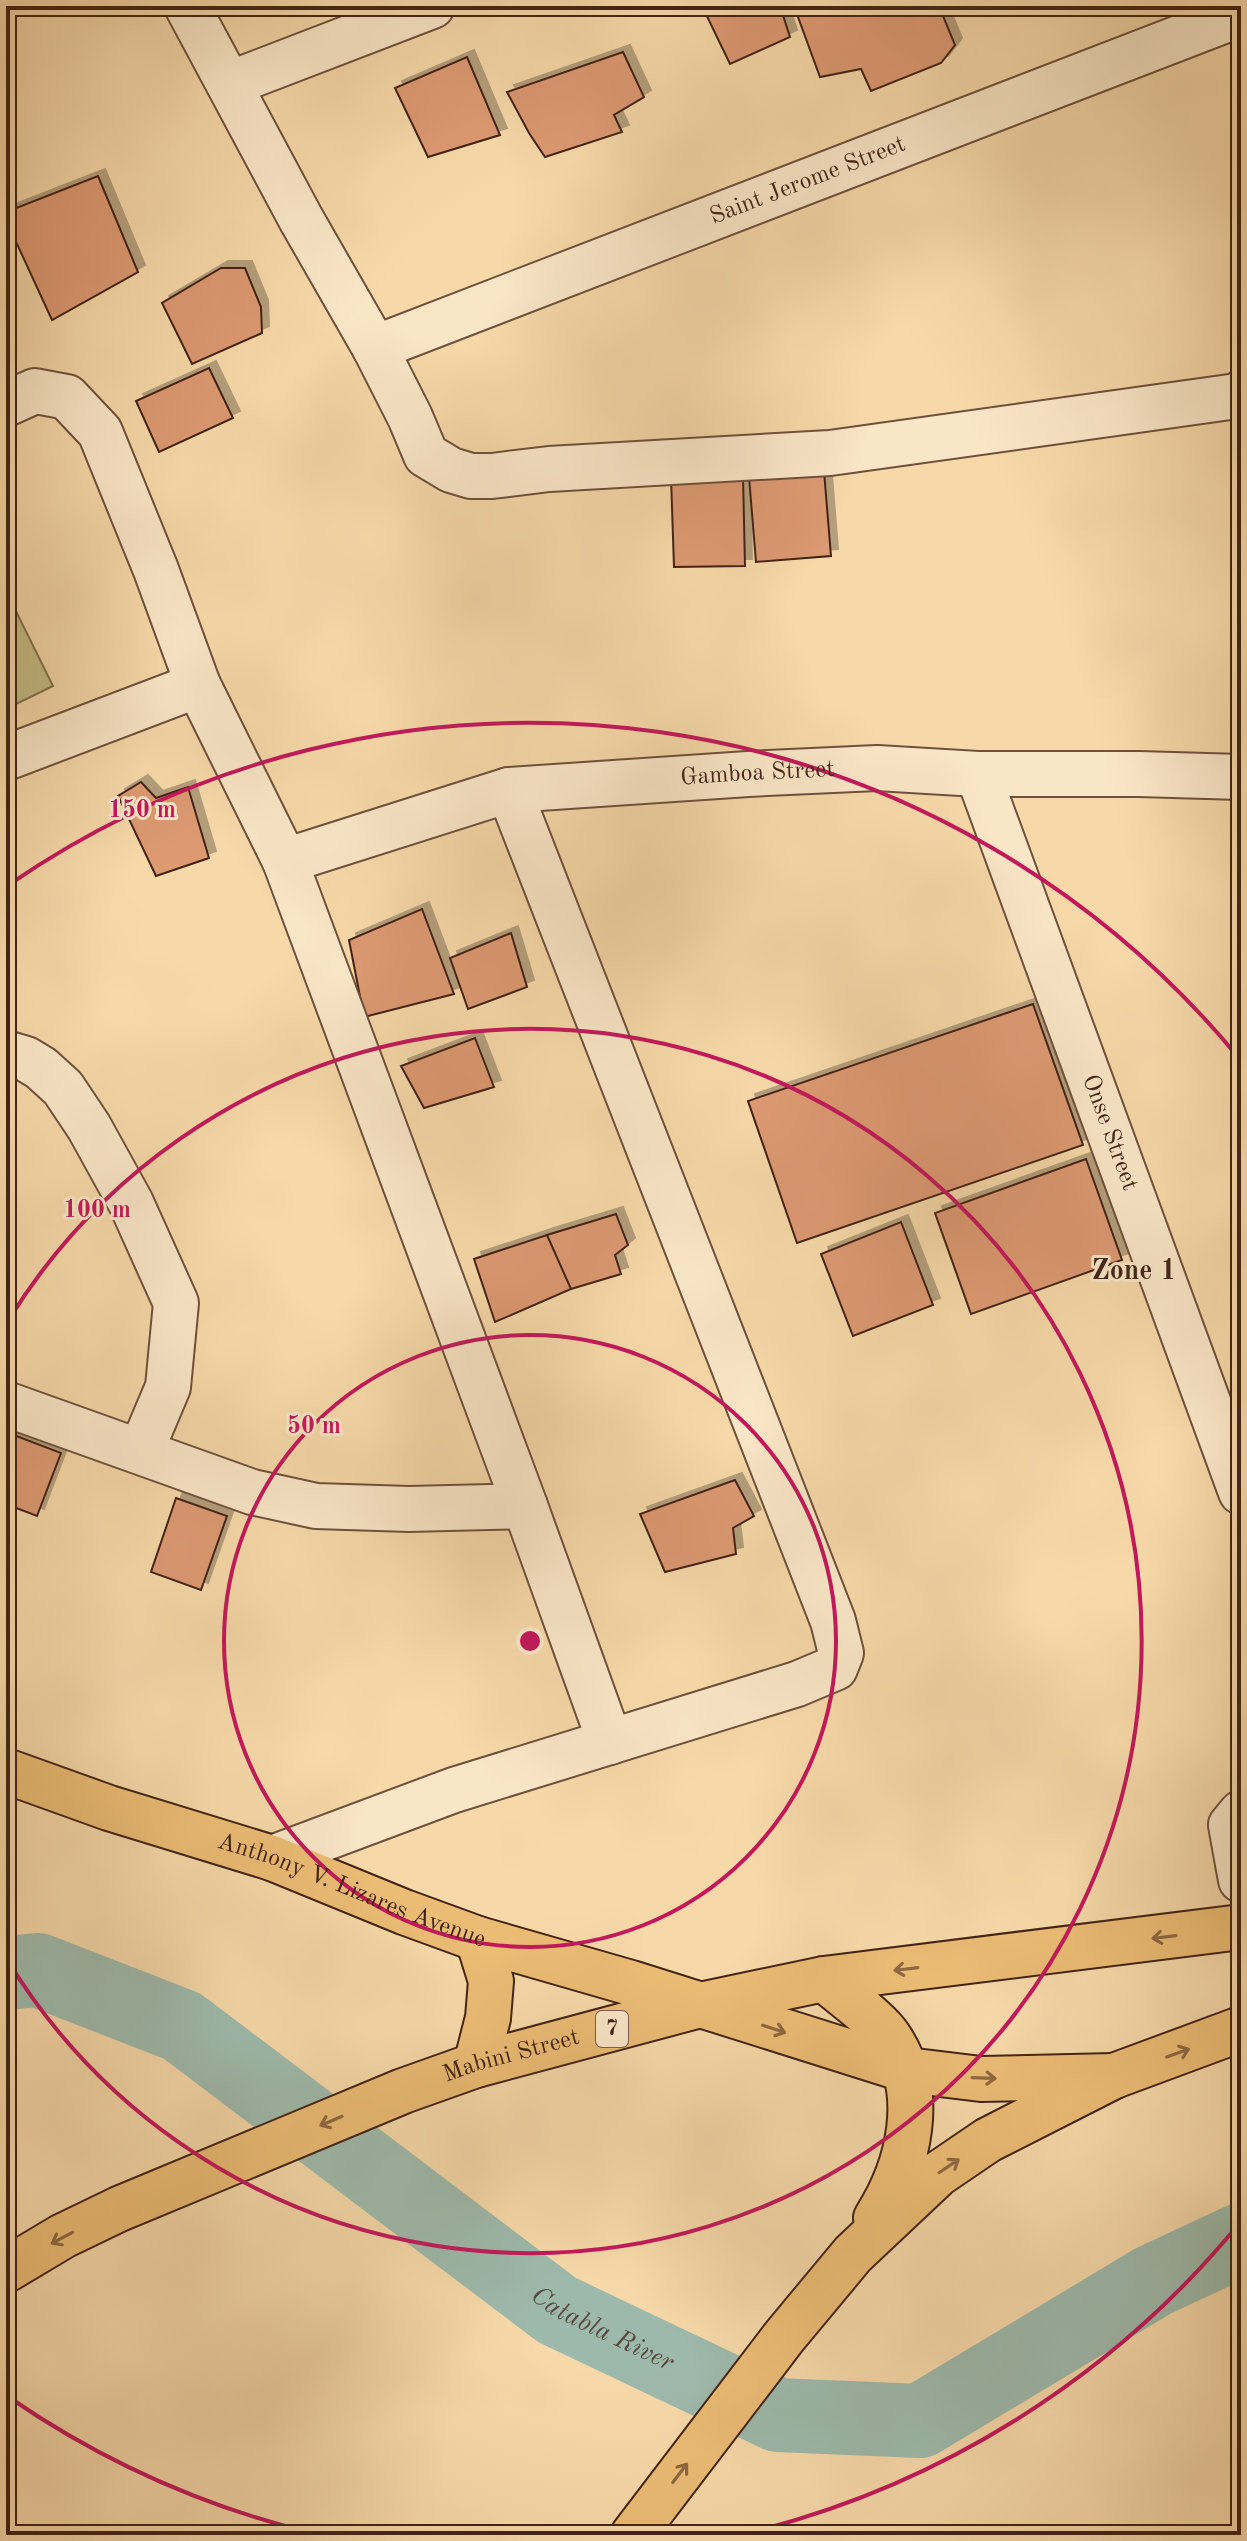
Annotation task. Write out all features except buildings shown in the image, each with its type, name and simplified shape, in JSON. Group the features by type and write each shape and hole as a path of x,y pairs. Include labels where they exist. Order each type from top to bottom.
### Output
{"main road":[{"name":"Anthony V. Lizares Avenue","path":"6,1771 109,1808 272,1858 478,1939 907,2070 981,2079 1114,2076"},
{"name":"Mabini Street","path":"6,2270 63,2236 119,2209 403,2091 476,2065 700,2005 824,1979 1241,1927"},
{"path":"476,2065 488,2018 491,1981 478,1939"},
{"path":"824,1979 888,2035 907,2070 910,2122 903,2164 889,2198 853,2254"},
{"path":"633,2535 784,2337 853,2254 938,2174 988,2140 1114,2076 1241,2029"}],"street":[{"path":"187,6 301,219 375,348 426,455 451,470 471,476 492,476 549,469 830,453 1240,397"},
{"path":"229,84 432,6"},
{"name":"Saint Jerome Street","path":"375,348 1241,14"},
{"path":"6,404 35,391 67,397 100,432 198,685 285,861 610,1742"},
{"path":"6,758 198,685"},
{"name":"Gamboa Street","path":"285,861 509,790 877,768 978,774 1241,777"},
{"name":"Onse Street","path":"978,774 1241,1492"},
{"path":"272,1858 454,1790 826,1673 835,1668 840,1660 840,1643 509,790"},
{"path":"6,1053 33,1064 63,1088 89,1127 131,1203 176,1303 168,1387 141,1451"},
{"path":"6,1404 252,1492 316,1506 409,1509 525,1506"},
{"path":"1241,1813 1231,1825 1241,1880"}],"shaded area":[{"path":"6,596 53,686 6,709"}],"waterway":[{"name":"Catabla River","path":"6,1973 38,1970 182,2026 557,2310 778,2415 920,2421 1153,2281 1241,2240"}],"district":[{"name":"Zone 1","path":"1134,1272"}]}
